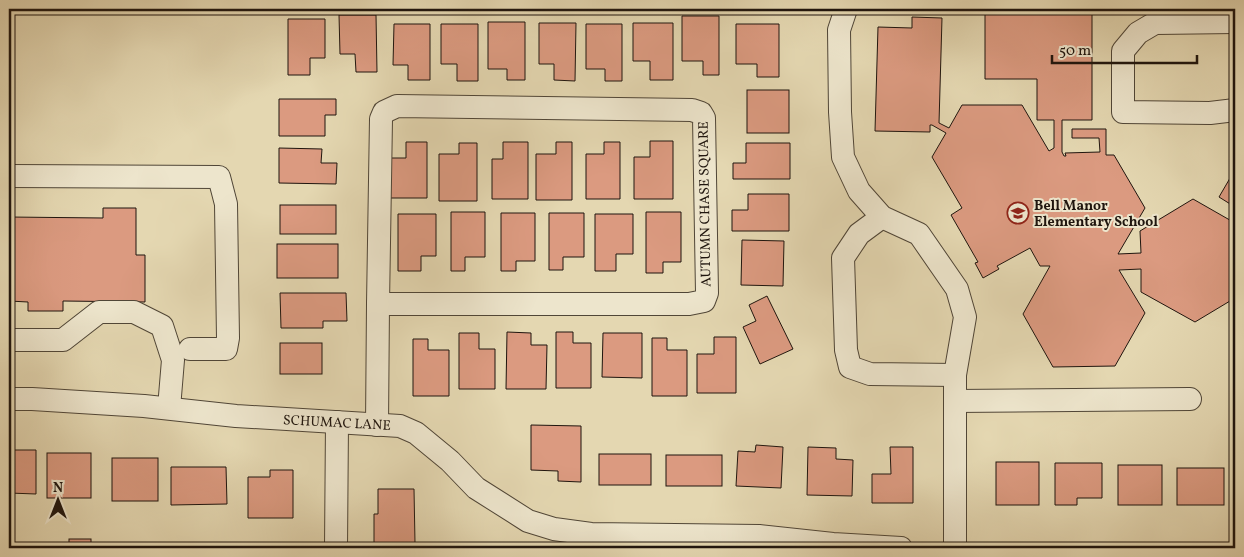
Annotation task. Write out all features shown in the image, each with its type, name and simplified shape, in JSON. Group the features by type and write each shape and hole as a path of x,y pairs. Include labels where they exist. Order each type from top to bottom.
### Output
{"street":[{"path":"846,9 839,30 840,112 843,157 859,191 882,217 919,234 957,289 965,317 955,375 955,548"},
{"path":"1235,22 1155,23 1138,33 1123,51 1123,112 1210,113 1235,110"},
{"name":"AUTUMN CHASE SQUARE","path":"377,425 378,304 381,119 384,112 397,106 692,110 700,113 704,118 706,293 704,301 689,304 378,304"},
{"path":"9,176 219,178 226,204 228,338 226,349 190,349"},
{"path":"882,217 859,234 843,258 846,350 850,367 870,374 955,375"},
{"path":"9,340 63,340 99,312 134,312 162,326 173,360 169,408"},
{"name":"SCHUMAC LANE","path":"9,399 32,398 169,408 236,416 400,426 416,433 450,461 476,488 528,521 591,541 759,536 833,544 901,548"},
{"path":"955,401 1190,400"},
{"path":"336,548 337,422"}],"building":[{"path":"985,9 1092,9 1092,120 1062,120 1062,152 1066,156 1065,153 1100,152 1099,138 1072,138 1072,129 1106,129 1106,155 1114,155 1145,208 1118,254 1141,253 1140,231 1193,199 1235,223 1235,298 1195,322 1141,292 1141,269 1119,270 1145,313 1115,366 1053,367 1023,314 1050,266 1040,266 1030,248 997,266 999,269 983,278 975,263 978,262 951,215 962,208 932,157 946,133 932,125 930,125 930,132 875,131 878,27 912,28 912,17 942,18 939,123 949,128 962,105 1022,105 1049,151 1054,148 1054,120 1037,120 1037,79 985,79"},
{"path":"339,15 376,15 377,72 356,72 355,54 340,54"},
{"path":"682,16 719,16 719,75 703,75 703,61 682,61"},
{"path":"288,19 325,19 325,58 310,58 310,75 288,75"},
{"path":"488,22 525,22 525,80 507,80 507,69 488,69"},
{"path":"539,23 576,23 575,81 554,80 554,64 539,64"},
{"path":"633,23 673,23 673,80 650,80 650,61 633,61"},
{"path":"394,24 430,24 430,80 408,80 408,65 393,65"},
{"path":"441,24 478,24 478,81 457,81 457,64 441,64"},
{"path":"586,24 622,24 622,81 605,81 605,69 586,69"},
{"path":"736,24 779,24 779,77 757,77 757,64 736,64"},
{"path":"747,90 789,90 789,133 747,133"},
{"path":"279,99 336,99 336,115 325,115 325,136 279,136"},
{"path":"650,141 673,141 673,199 634,199 634,157 650,157"},
{"path":"406,142 427,142 427,198 388,198 388,158 406,158"},
{"path":"503,142 528,142 528,199 492,199 492,159 503,159"},
{"path":"556,142 572,142 572,200 536,200 536,154 556,154"},
{"path":"604,142 620,142 620,199 586,199 586,154 604,154"},
{"path":"459,143 477,143 477,201 439,201 439,154 459,154"},
{"path":"746,143 790,143 790,179 733,179 733,163 746,163"},
{"path":"279,148 322,149 321,163 337,163 336,184 279,183"},
{"path":"1233,173 1235,174 1235,207 1219,197"},
{"path":"748,194 789,194 789,231 732,231 732,210 748,210"},
{"path":"280,205 336,205 336,234 280,234"},
{"path":"103,208 136,208 136,255 145,255 145,302 63,301 63,311 28,311 28,302 9,301 9,217 103,218"},
{"path":"451,212 485,212 485,257 465,257 465,271 451,271"},
{"path":"646,212 681,212 681,262 663,262 663,273 646,273"},
{"path":"501,213 535,213 535,261 516,261 516,271 501,271"},
{"path":"549,213 584,213 584,257 563,257 563,270 549,270"},
{"path":"398,214 436,214 436,256 421,256 421,271 398,271"},
{"path":"595,214 633,214 633,254 616,254 616,271 595,271"},
{"path":"742,240 784,241 783,286 741,285"},
{"path":"277,244 338,244 338,278 277,278"},
{"path":"280,293 346,293 347,321 323,321 323,328 281,328"},
{"path":"767,296 793,349 760,364 743,327 756,321 749,305"},
{"path":"507,332 531,333 531,345 547,345 546,389 506,389"},
{"path":"556,332 573,332 573,343 591,343 591,388 556,388"},
{"path":"459,333 479,333 479,349 495,349 495,389 459,389"},
{"path":"603,333 642,333 642,378 602,377"},
{"path":"714,337 736,337 736,393 697,393 697,354 714,354"},
{"path":"652,338 667,338 667,350 687,350 687,396 652,396"},
{"path":"413,339 428,339 428,350 449,350 449,396 413,396"},
{"path":"280,343 322,343 322,374 280,374"},
{"path":"531,425 581,426 581,482 558,481 558,471 531,470"},
{"path":"756,445 783,447 781,488 736,486 738,451 755,452"},
{"path":"808,447 836,448 836,459 853,460 852,496 807,495"},
{"path":"890,447 913,447 913,503 872,503 872,474 891,474"},
{"path":"9,450 36,450 36,494 9,493"},
{"path":"47,453 91,453 91,498 47,498"},
{"path":"599,454 651,454 651,485 599,485"},
{"path":"666,455 722,455 722,486 666,486"},
{"path":"112,458 158,458 158,501 112,501"},
{"path":"996,462 1039,462 1039,505 996,505"},
{"path":"1055,463 1102,463 1102,498 1077,498 1077,505 1055,505"},
{"path":"1118,465 1162,465 1162,505 1118,505"},
{"path":"171,467 226,467 227,504 171,505"},
{"path":"1177,468 1224,468 1224,505 1177,505"},
{"path":"270,470 293,470 293,518 248,518 248,477 270,477"},
{"path":"378,489 414,489 415,543 374,543 374,514 378,514"},
{"path":"69,539 91,539 91,548 69,548"}],"place":[{"name":"Bell Manor Elementary School","path":"1018,213"}]}
